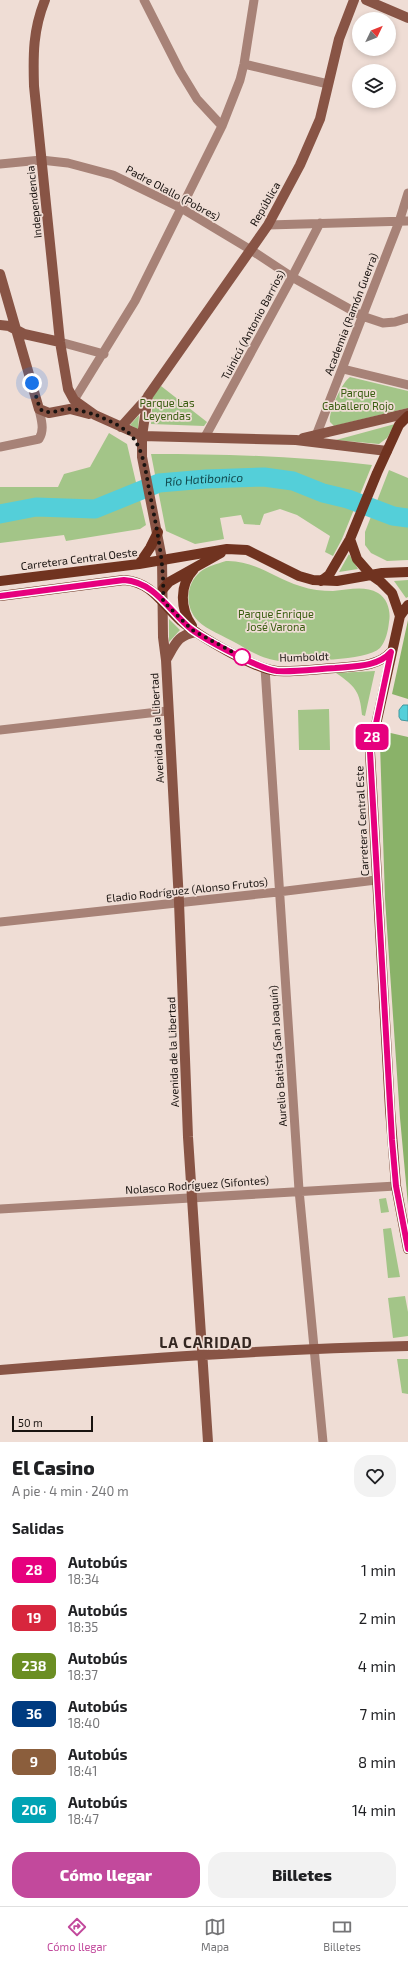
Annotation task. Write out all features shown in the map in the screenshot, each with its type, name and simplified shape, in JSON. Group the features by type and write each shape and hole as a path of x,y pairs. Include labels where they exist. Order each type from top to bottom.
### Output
{"main road":[{"name":"Independencia","path":"45,0 37,19 33,50 34,86 60,342 68,389 74,400"},
{"name":"República","path":"121,427 148,396 268,225 300,166 320,119 339,39 354,0"},
{"path":"366,0 384,3 408,18"},
{"path":"0,274 11,327 40,409 49,413 70,409 95,415"},
{"path":"11,327 24,334 60,342"},
{"name":"República","path":"142,457 142,436 148,396"},
{"path":"64,410 70,406 74,400 95,415 142,436 296,440 315,439 408,414"},
{"path":"321,581 329,575 350,539 377,472 399,425 408,414"},
{"path":"387,451 408,426"},
{"path":"121,427 136,442 142,457"},
{"path":"315,439 387,451"},
{"name":"Avenida de la Libertad","path":"142,457 162,559 163,637 166,660 167,711 179,902 188,1137 208,1442"},
{"path":"139,564 150,548 157,528"},
{"path":"350,539 357,559 371,575 392,593 400,616"},
{"path":"163,589 169,582 227,549"},
{"path":"162,559 227,549 247,550 298,576 321,581 337,581 371,575 408,572"},
{"name":"Carretera Central Oeste","path":"0,581 139,564 162,559"},
{"path":"196,566 188,575 183,588 185,617 196,632"},
{"path":"0,596 124,580 133,581 147,586 163,601"},
{"name":"Humboldt","path":"163,601 181,620 196,632 264,668 288,671 377,663 385,659 391,652"},
{"path":"400,616 408,605"},
{"name":"Carretera Central Este","path":"400,616 370,752 376,880 396,1186 408,1248"},
{"name":"Avenida de la Libertad","path":"166,660 180,637 184,634 196,632"},
{"path":"0,1370 203,1354 315,1348 408,1346"}],"street":[{"path":"144,0 180,71 198,99 222,126"},
{"path":"74,400 136,301 222,126 240,80 254,0"},
{"path":"244,64 328,84"},
{"name":"Padre Olallo (Pobres)","path":"0,164 41,160 68,163 113,175 181,208 251,250 292,277 362,316 383,322 395,322 408,318"},
{"name":"Academia (Ramón Guerra)","path":"315,439 362,316 404,222 408,193"},
{"path":"268,225 404,222"},
{"name":"Tuinicú (Antonio Barrios)","path":"205,437 320,223"},
{"path":"60,342 104,354"},
{"path":"343,369 408,385"},
{"path":"0,447 39,439 42,435 40,409"},
{"name":"Aurelio Batista (San Joaquín)","path":"264,668 299,1190 323,1442"},
{"path":"0,730 167,711"},
{"name":"Eladio Rodríguez (Alonso Frutos)","path":"0,922 376,880"},
{"name":"Nolasco Rodríguez (Sifontes)","path":"0,1209 193,1198 299,1190 396,1186"}],"green space":[{"name":"Parque Caballero Rojo","path":"350,377 408,391 408,408 334,426 330,422 333,405 343,385"},
{"name":"Parque Las Leyendas","path":"161,386 207,422 204,426 151,424 153,396"},
{"path":"139,415 138,429 130,425"},
{"path":"395,424 387,438 379,444 336,440"},
{"path":"109,433 127,444 146,525 140,529 66,541 64,535 0,543 0,487 58,487 64,474 90,467"},
{"path":"151,454 262,456 317,459 372,465 342,539 333,556 325,552 330,536 297,515 280,509 264,514 260,525 244,524 241,515 220,518 224,539 195,544 166,531"},
{"path":"389,470 408,478 408,560 387,561 371,553 365,545 365,532"},
{"path":"349,554 358,569 339,572"},
{"name":"Parque Enrique José Varona","path":"226,561 246,563 291,583 312,589 333,591 367,589 378,593 386,602 390,614 384,642 380,648 372,653 348,658 281,661 269,659 252,652 216,633 198,621 191,610 189,603 189,590 195,577 206,568"},
{"path":"408,580 408,597 406,598 394,581"},
{"path":"169,619 180,630 169,642"},
{"path":"408,620 408,699 392,694"},
{"path":"375,671 365,716 362,715 360,700 355,690 348,682 336,673"},
{"path":"329,709 330,750 299,750 298,710"},
{"path":"382,731 408,737 408,1205 400,1118 385,899 380,744"},
{"path":"386,1198 389,1212 381,1213 379,1199"},
{"path":"391,1228 400,1277 388,1278 383,1229"},
{"path":"405,1296 408,1312 408,1336 393,1338 388,1298"},
{"path":"397,1359 408,1359 408,1394 402,1393"}],"water":[{"path":"403,705 408,705 408,721 401,720 399,717 399,710"}],"waterway":[{"name":"Río Hatibonico","path":"0,514 36,507 95,509 159,483 206,479 264,477 293,481 323,493 348,499 393,516 408,518"}],"bus line":[{"name":"28","path":"0,596 124,580 133,581 152,589 170,610 192,630 241,657 264,668 276,671 377,663 385,659 391,652 370,752 374,809 376,880 392,1140 396,1186 408,1249"}],"district":[{"name":"LA CARIDAD","path":"206,1343"}],"route":[{"path":"32,383 40,409 43,411 49,413 70,409 95,415 121,427 130,434 136,442 142,457 158,532 162,559 163,601 170,610 192,630 242,657"}]}
